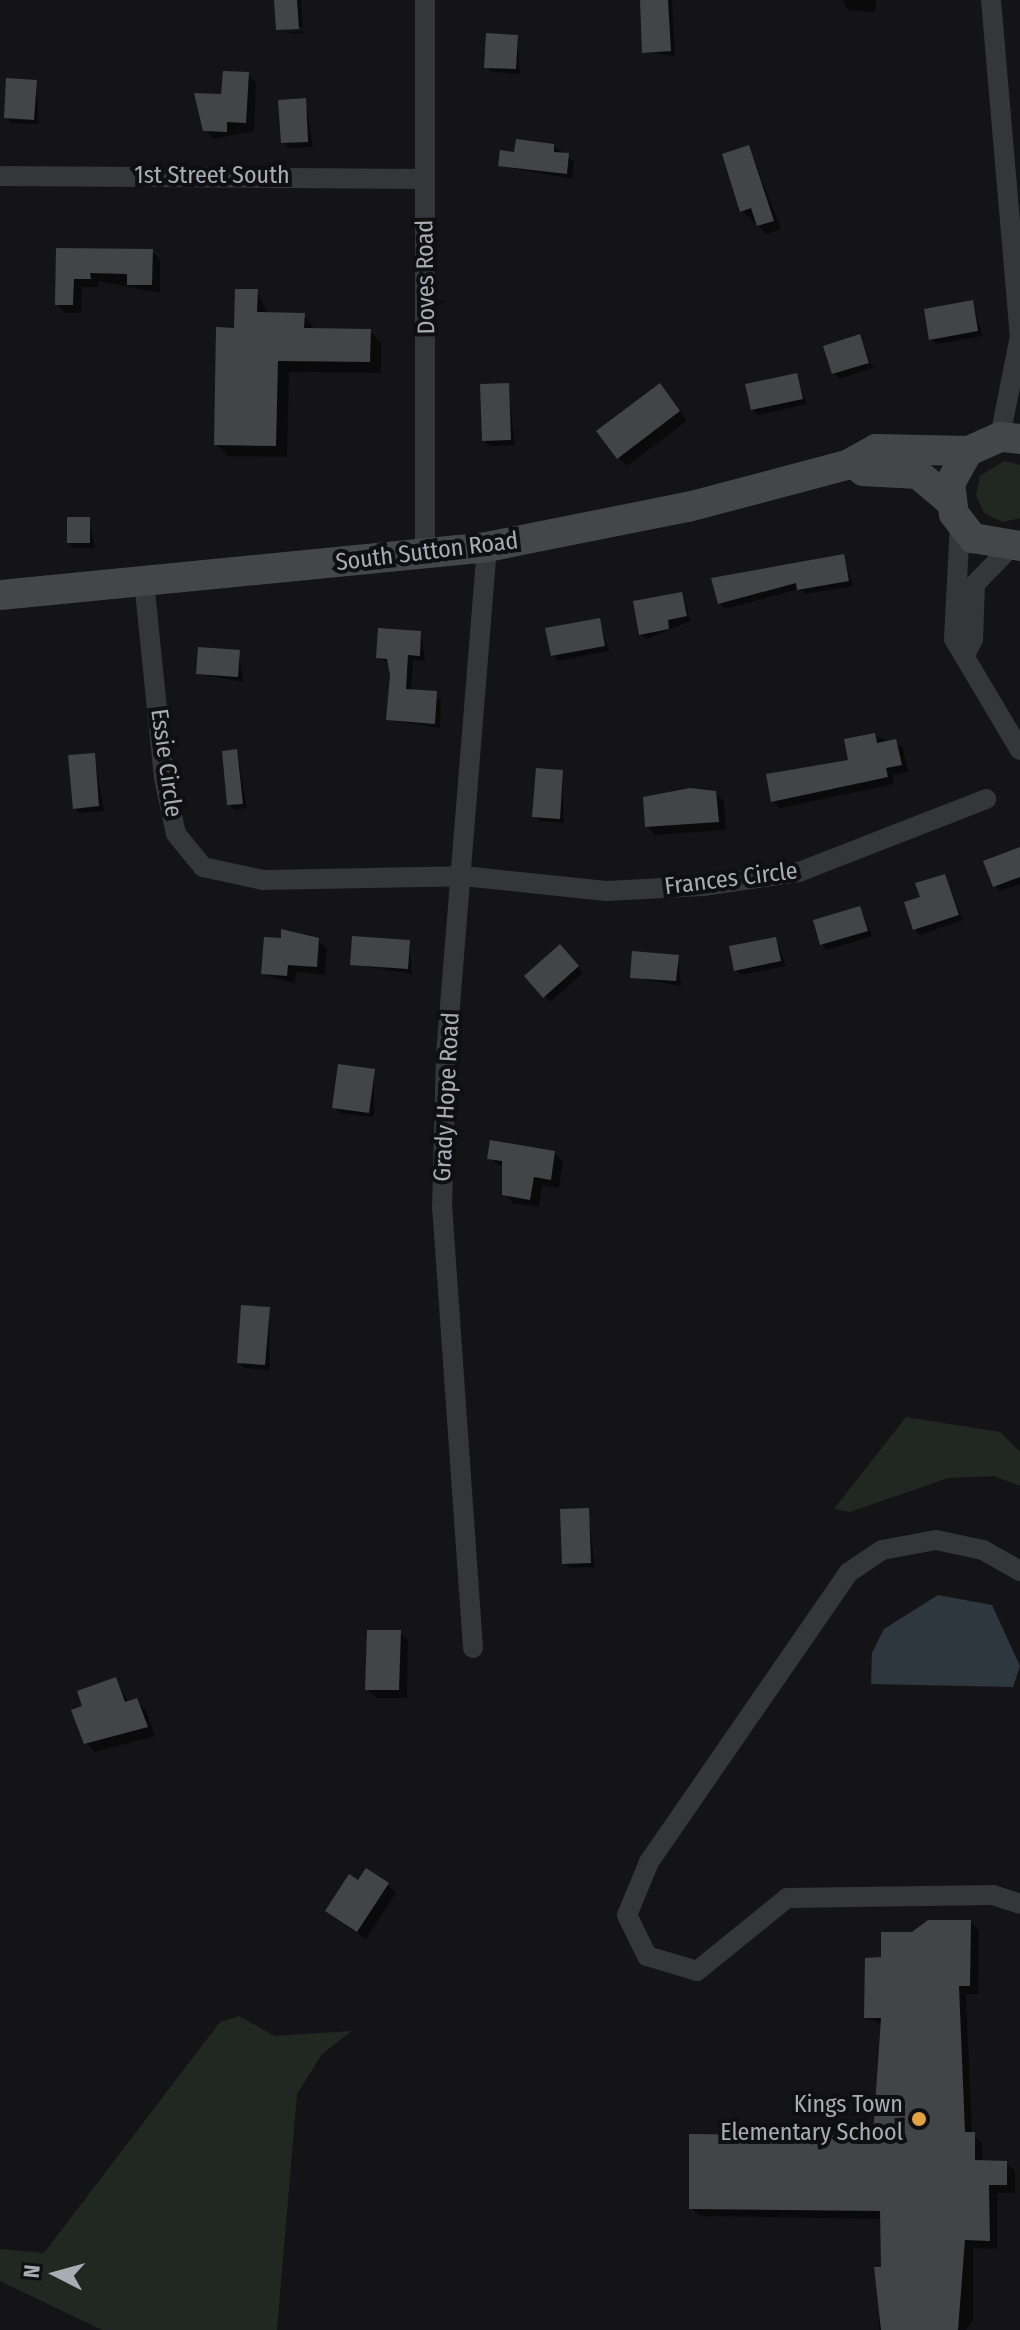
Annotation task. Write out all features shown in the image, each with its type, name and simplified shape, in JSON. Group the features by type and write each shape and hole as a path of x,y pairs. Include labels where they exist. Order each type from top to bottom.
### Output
{"main road":[{"path":"955,513 950,483 968,451 1010,438"},
{"name":"South Sutton Road","path":"0,595 487,547 688,507 847,465 876,449 968,451"},
{"name":"South Sutton Road","path":"847,465 918,474 990,547 1014,548"}],"street":[{"name":"Doves Road","path":"425,0 425,554"},
{"path":"991,0 1020,336 1010,438"},
{"name":"1st Street South","path":"0,176 424,179"},
{"path":"955,513 954,639 966,653 980,691 1020,750"},
{"name":"Grady Hope Road","path":"473,1648 442,1209 487,547"},
{"path":"966,653 973,639 975,584 1014,548"},
{"name":"Essie Circle","path":"144,581 164,778 176,834 203,867 263,880 463,876"},
{"name":"Frances Circle","path":"463,876 606,891 786,874 958,816 986,799"},
{"path":"1020,1571 983,1550 936,1540 882,1550 849,1572 649,1862 627,1915 647,1956 697,1971 787,1898 993,1895 1020,1904"}],"shaded area":[{"path":"1004,461 1020,465 1020,518 1003,522 984,513 976,495 980,476"},
{"path":"906,1417 1000,1432 1020,1452 1020,1486 994,1476 948,1478 850,1512 834,1509"},
{"path":"938,1595 992,1605 1020,1666 1013,1687 871,1684 872,1653 884,1629"},
{"path":"239,2016 275,2036 352,2031 322,2054 297,2094 277,2330 102,2330 0,2281 0,2249 44,2253 220,2022"}],"building":[{"path":"274,0 297,0 299,29 276,30"},
{"path":"640,0 668,0 671,51 642,53"},
{"path":"486,33 518,35 516,69 484,68"},
{"path":"223,71 249,72 246,123 227,122 227,132 203,131 194,93 221,94"},
{"path":"6,78 37,80 34,120 4,118"},
{"path":"306,98 308,142 281,143 278,100"},
{"path":"516,139 554,144 554,152 569,153 567,174 498,166 500,150 514,152"},
{"path":"749,145 774,221 757,226 751,208 740,212 722,154"},
{"path":"56,248 153,249 152,285 127,285 127,274 90,273 91,279 74,279 73,305 55,305"},
{"path":"235,289 258,289 257,312 305,313 304,328 371,329 370,362 278,361 276,446 214,445 216,327 234,328"},
{"path":"973,300 978,331 929,340 924,309"},
{"path":"860,334 869,363 832,374 823,346"},
{"path":"797,373 803,399 751,410 745,384"},
{"path":"509,383 511,440 482,441 480,384"},
{"path":"660,383 680,411 617,459 596,431"},
{"path":"67,517 90,517 90,543 67,543"},
{"path":"844,554 849,581 797,590 796,583 718,604 711,578"},
{"path":"682,592 687,616 668,620 669,629 639,635 633,601"},
{"path":"600,618 605,646 551,656 545,628"},
{"path":"378,628 421,631 420,656 408,655 406,689 437,691 435,724 386,720 390,675 387,659 376,658"},
{"path":"198,647 240,650 238,677 196,674"},
{"path":"875,733 877,743 896,739 902,765 886,768 888,777 771,802 766,774 848,760 844,739"},
{"path":"237,749 243,804 227,805 222,751"},
{"path":"95,753 99,806 73,809 68,755"},
{"path":"536,768 563,770 560,819 532,817"},
{"path":"690,788 716,791 719,822 645,827 643,797"},
{"path":"1020,847 1020,877 993,887 983,861"},
{"path":"945,874 959,915 913,930 904,902 920,897 915,883"},
{"path":"860,906 868,931 820,945 813,920"},
{"path":"281,929 319,938 317,967 288,965 287,976 261,974 264,937 281,938"},
{"path":"352,936 410,940 408,969 350,965"},
{"path":"776,937 781,961 734,971 729,946"},
{"path":"560,944 579,966 543,998 524,976"},
{"path":"632,951 679,955 676,981 630,978"},
{"path":"338,1064 375,1069 369,1113 332,1108"},
{"path":"490,1140 555,1151 551,1180 534,1177 530,1200 502,1195 502,1161 487,1159"},
{"path":"241,1305 270,1307 265,1365 237,1363"},
{"path":"589,1508 591,1563 562,1564 560,1509"},
{"path":"367,1630 401,1630 399,1690 365,1690"},
{"path":"116,1677 125,1702 137,1698 148,1727 84,1744 71,1710 82,1706 77,1691"},
{"path":"366,1868 389,1883 357,1932 325,1911 349,1874 358,1880"},
{"name":"Kings Town Elementary School","path":"928,1920 971,1920 970,1986 959,1986 965,2132 975,2132 975,2160 1007,2161 1007,2185 989,2185 990,2241 965,2240 958,2330 881,2330 874,2267 881,2267 880,2211 689,2209 689,2134 873,2136 881,2018 864,2018 865,1958 881,1957 881,1932 912,1932"}],"place":[{"name":"Kings Town Elementary School","path":"919,2119"}]}
